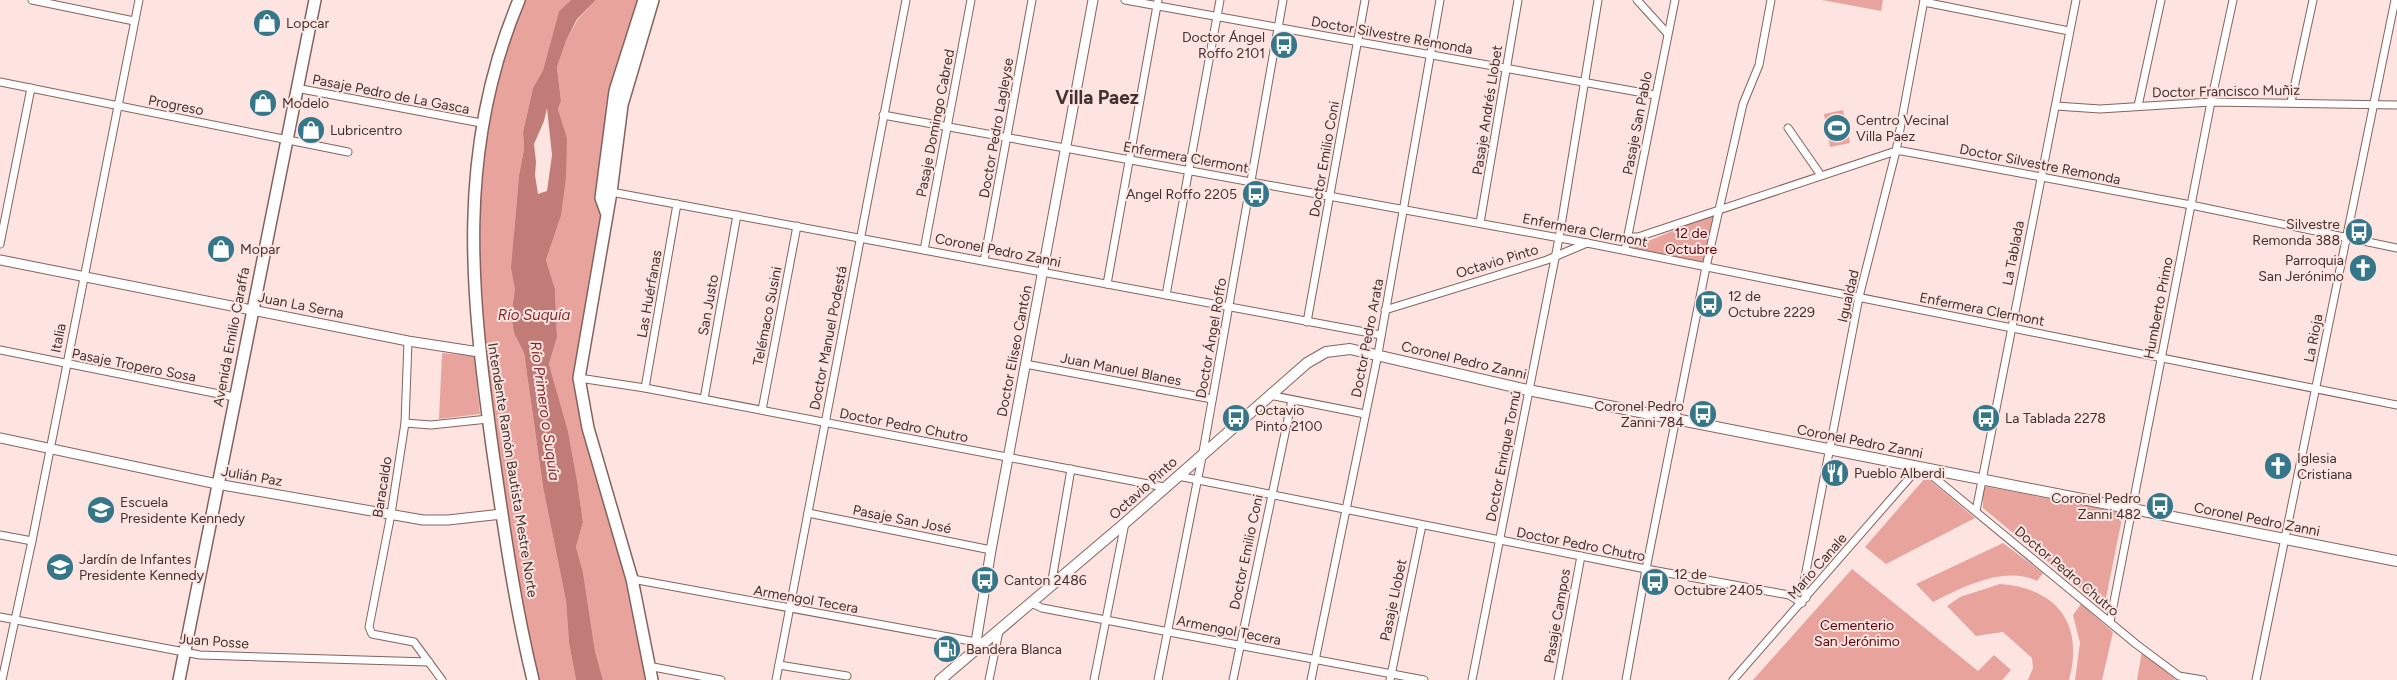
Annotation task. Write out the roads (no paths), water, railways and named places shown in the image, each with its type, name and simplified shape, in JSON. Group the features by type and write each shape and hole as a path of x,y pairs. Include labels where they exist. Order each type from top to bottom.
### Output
{"main road":[{"name":"Avenida Emilio Caraffa","path":"180,680 234,397 315,0"},
{"name":"Intendente Ramón Bautista Mestre Norte","path":"519,0 498,54 481,123 473,202 472,244 474,298 488,419 502,514 533,680"},
{"path":"606,214 601,198 615,91 644,0"},
{"path":"652,680 632,578 588,428 579,378 611,192 622,105 653,0"},
{"name":"Octavio Pinto","path":"940,680 978,645 999,631 1125,523 1203,452 1308,363 1326,352 1350,349 1378,354"},
{"name":"Coronel Pedro Zanni","path":"1378,354 1528,390 2397,561"}],"street":[{"path":"32,0 134,21"},
{"name":"Italia","path":"2,680 32,541 138,0"},
{"name":"Doctor Manuel Podestá","path":"776,680 906,0"},
{"name":"Pasaje Domingo Cabred","path":"924,250 971,0"},
{"name":"Doctor Pedro Lagleyse","path":"984,261 1032,0"},
{"name":"Doctor Eliseo Cantón","path":"978,645 991,550 1093,0"},
{"name":"Doctor Silvestre Remonda","path":"1125,0 1158,3 1278,28 1655,95"},
{"path":"1166,295 1220,0"},
{"name":"Doctor Ángel Roffo","path":"1158,680 1198,480 1283,0"},
{"name":"Doctor Emilio Coni","path":"1307,322 1364,0"},
{"name":"Doctor Pedro Arata","path":"1311,680 1378,354 1440,0"},
{"name":"Pasaje Andrés Llobet","path":"1480,223 1518,0"},
{"name":"Doctor Enrique Tornú","path":"1472,680 1559,238 1598,0"},
{"path":"1637,0 1667,33"},
{"name":"Pasaje San Pablo","path":"1625,250 1675,0"},
{"path":"1626,680 1675,419 1706,267 1721,208 1743,104 1759,66 1771,0"},
{"name":"La Tablada","path":"1976,511 2076,0"},
{"path":"2138,106 2161,0"},
{"name":"Humberto Primo","path":"2110,622 2211,102 2233,0"},
{"path":"2291,102 2313,0"},
{"name":"La Rioja","path":"2256,680 2394,0"},
{"path":"1924,1 2069,31"},
{"name":"Igualdad","path":"1804,600 1803,586 1859,298 1896,151 1924,1"},
{"path":"1107,284 1158,3"},
{"name":"Progreso","path":"0,82 348,152"},
{"path":"0,244 31,88"},
{"name":"Pasaje Pedro de La Gasca","path":"296,88 481,123"},
{"name":"Doctor Francisco Muñiz","path":"2056,106 2100,109 2211,102 2397,105"},
{"name":"Enfermera Clermont","path":"883,115 1625,250 2397,405"},
{"path":"1788,128 1820,174"},
{"name":"Doctor Silvestre Remonda","path":"1628,237 1638,237 1820,174 1896,151 2041,176 2397,248"},
{"name":"Coronel Pedro Zanni","path":"611,192 1381,335"},
{"name":"Las Huérfanas","path":"645,388 677,204"},
{"name":"San Justo","path":"704,399 737,215"},
{"name":"Telémaco Susini","path":"762,410 797,226"},
{"name":"Octavio Pinto","path":"1385,310 1555,257 1587,243"},
{"name":"Juan La Serna","path":"0,260 408,340 479,352"},
{"name":"Baracaldo","path":"408,340 405,423 391,514 368,627 372,634 414,642 429,662"},
{"name":"Pasaje Tropero Sosa","path":"0,350 234,397"},
{"name":"Juan Manuel Blanes","path":"1025,364 1212,399"},
{"name":"Doctor Pedro Chutro","path":"579,378 645,388 1164,487"},
{"path":"1269,395 1366,414"},
{"name":"Doctor Emilio Coni","path":"1233,680 1270,494 1292,400"},
{"path":"405,423 431,425 488,419"},
{"name":"Julián Paz","path":"0,438 217,484 391,514 435,520 502,514"},
{"name":"Doctor Pedro Chutro","path":"1921,467 2178,676 2203,680"},
{"name":"Mario Canale","path":"1733,680 1921,467"},
{"path":"1050,586 1071,469"},
{"name":"Doctor Pedro Chutro","path":"1177,476 1646,569 1789,595 1804,600"},
{"name":"Pasaje San José","path":"808,513 991,550"},
{"path":"1094,680 1125,523"},
{"name":"Pasaje Llobet","path":"1390,677 1422,524"},
{"path":"0,534 32,541"},
{"name":"Pasaje Campos","path":"1558,680 1581,556"},
{"name":"Armengol Tecera","path":"632,578 978,645"},
{"name":"Armengol Tecera","path":"1031,603 1042,608 1240,645 1390,677 1424,680"},
{"name":"Juan Posse","path":"0,617 184,653 429,662"},
{"path":"988,680 999,631"},
{"path":"429,662 442,680"},
{"path":"779,665 848,676"},
{"path":"648,666 721,680"}],"water":[{"name":"Río Suquía","path":"571,0 596,0 577,19 566,41 557,67 561,101 558,109 567,138 566,177 561,216 546,260 555,289 557,337 549,364 568,431 577,480 583,522 576,547 583,572 595,651 603,680 576,680 569,643 566,601 543,487 524,353 514,333 511,316 515,289 511,268 519,175 524,149 523,132 533,88 543,70 559,11","holes":["547,108 552,155 547,191 538,194 534,144 544,121"]}],"place":[{"name":"Lopcar","path":"267,23"},
{"name":"Doctor Ángel Roffo 2101","path":"1284,45"},
{"name":"Modelo","path":"263,103"},
{"name":"Centro Vecinal Villa Paez","path":"1837,128"},
{"name":"Lubricentro","path":"311,130"},
{"name":"Angel Roffo 2205","path":"1256,194"},
{"name":"Silvestre Remonda 388","path":"2359,232"},
{"name":"Mopar","path":"221,249"},
{"name":"Parroquia San Jerónimo","path":"2363,268"},
{"name":"12 de Octubre 2229","path":"1709,304"},
{"name":"Coronel Pedro Zanni 784","path":"1703,414"},
{"name":"Octavio Pinto 2100","path":"1236,418"},
{"name":"La Tablada 2278","path":"1986,418"},
{"name":"Iglesia Cristiana","path":"2278,466"},
{"name":"Pueblo Alberdi","path":"1835,473"},
{"name":"Coronel Pedro Zanni 482","path":"2160,506"},
{"name":"Escuela Presidente Kennedy","path":"101,510"},
{"name":"Jardín de Infantes Presidente Kennedy","path":"60,567"},
{"name":"Canton 2486","path":"985,580"},
{"name":"12 de Octubre 2405","path":"1655,582"},
{"name":"Bandera Blanca","path":"947,649"}],"district":[{"name":"Villa Paez","path":"1097,97"}],"park label":[{"name":"12 de Octubre","path":"1691,242"},
{"name":"Cementerio San Jerónimo","path":"1857,634"}],"water label":[{"name":"Río Primero o Suquía","path":"545,411"}]}
